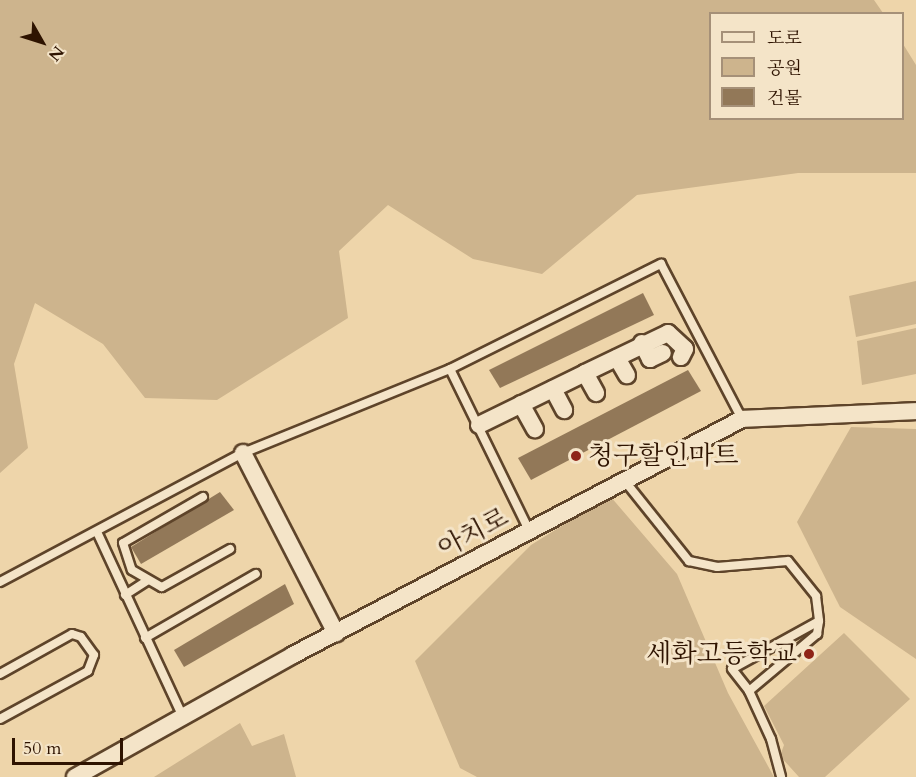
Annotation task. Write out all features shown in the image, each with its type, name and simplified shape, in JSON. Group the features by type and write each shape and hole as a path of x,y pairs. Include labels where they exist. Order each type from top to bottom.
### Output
{"street":[{"path":"479,425 617,358 642,343 668,333 686,349 681,357"},
{"path":"642,343 650,359 663,353"},
{"path":"617,358 627,375"},
{"path":"585,373 596,393"},
{"path":"553,389 564,410"},
{"path":"521,404 535,429"},
{"name":"아치로","path":"75,777 336,633 530,533 624,480 741,419 916,411"},
{"path":"243,453 336,633"}],"lane":[{"path":"0,582 98,534 243,453 450,369 661,264 741,419"},
{"path":"450,369 530,533"},
{"path":"624,480 689,561 717,567 788,561 816,596 818,634 748,691"},
{"path":"203,497 123,543 132,570 162,587 230,549"},
{"path":"98,534 183,718"},
{"path":"145,638 256,574"},
{"path":"125,595 148,580"},
{"path":"781,777 771,739 748,691 732,669 819,621"},
{"path":"0,674 72,634 81,638 94,655 88,671 0,719"}],"green space":[{"path":"0,0 874,0 882,12 709,12 709,120 904,120 904,46 916,65 916,173 798,173 637,195 542,274 473,259 388,205 339,251 348,318 217,400 145,398 103,344 35,303 14,364 28,448 0,473"},
{"path":"916,281 916,324 856,337 849,296"},
{"path":"916,328 916,374 862,385 857,341"},
{"path":"851,427 916,429 916,659 840,607 797,522"},
{"path":"610,496 677,574 728,693 774,777 477,777 460,768 415,661 531,545"},
{"path":"844,633 910,699 825,777 799,777 780,756 784,745 764,706"},
{"path":"240,723 252,746 284,734 296,777 154,777"}],"building":[{"path":"643,293 654,315 500,388 489,370"},
{"path":"688,370 701,391 531,480 518,458"},
{"path":"220,492 234,510 141,564 131,547"},
{"path":"285,584 294,604 184,667 174,650"}],"place":[{"name":"청구할인마트","path":"576,456"},
{"name":"세화고등학교","path":"809,654"}]}
